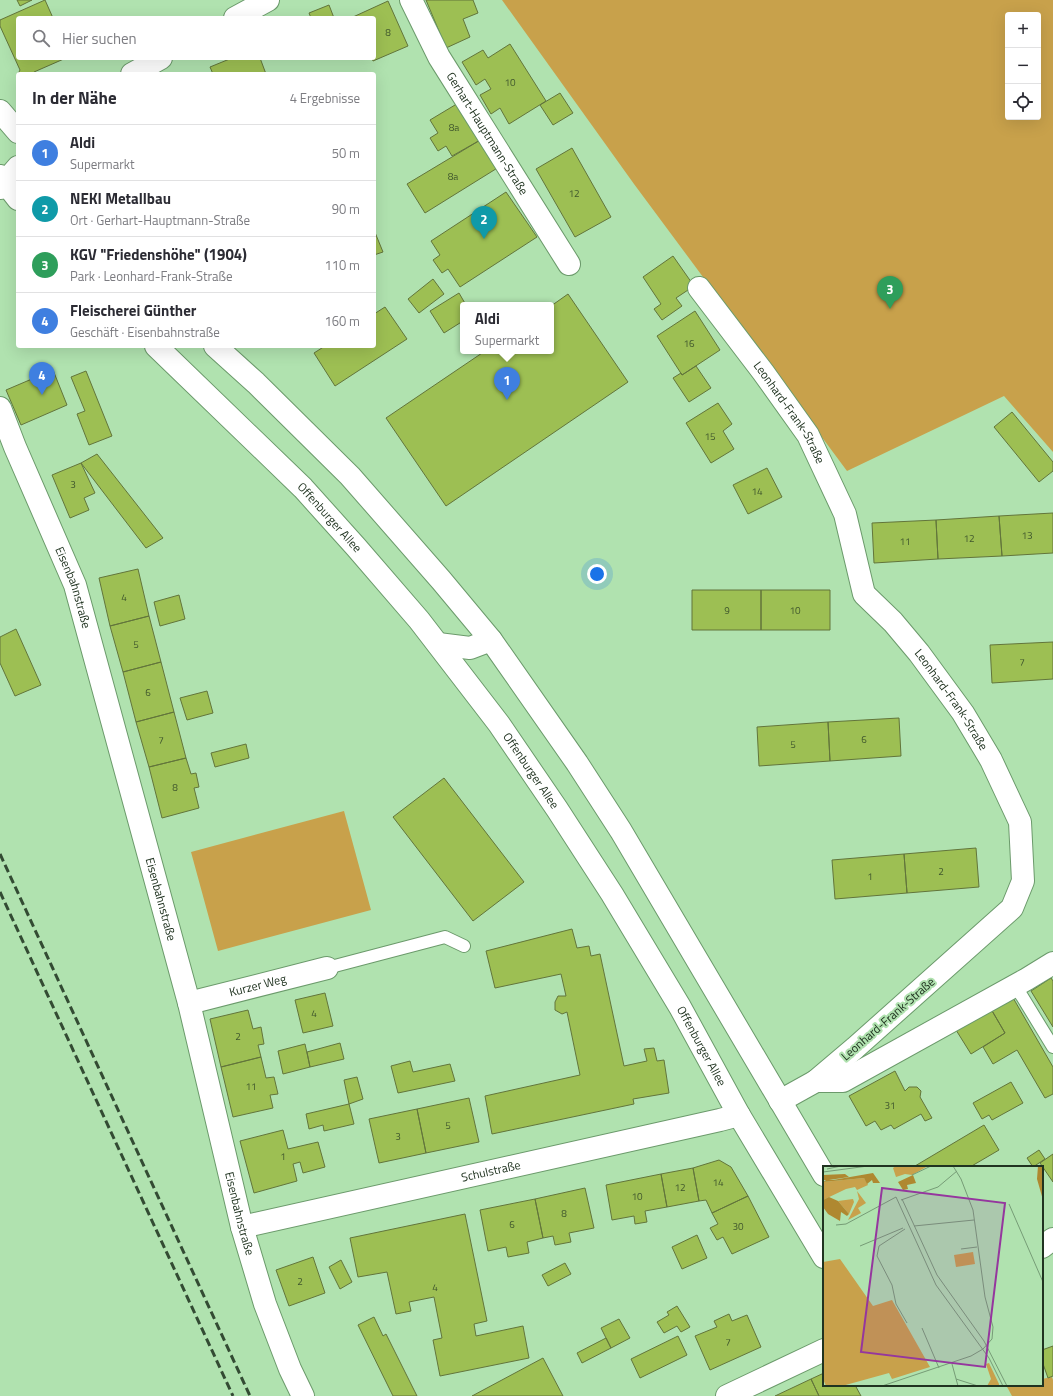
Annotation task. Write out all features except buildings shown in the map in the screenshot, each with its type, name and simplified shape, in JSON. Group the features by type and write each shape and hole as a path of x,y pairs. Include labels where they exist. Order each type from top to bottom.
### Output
{"street":[{"path":"239,16 268,0"},
{"name":"Gerhart-Hauptmann-Straße","path":"411,0 439,57 569,264"},
{"path":"136,72 157,60"},
{"path":"0,111 16,130"},
{"path":"6,178 16,196"},
{"name":"Leonhard-Frank-Straße","path":"699,288 763,372 808,435 846,514 864,594 893,622 919,653 963,713 991,760 1020,822 1023,881 1012,908 856,1048 816,1081 780,1101"},
{"name":"Offenburger Allee","path":"158,348 303,488 360,552 438,644 499,724 557,809 612,894 680,1007 739,1115 823,1255"},
{"path":"217,348 256,383 350,476 441,580 491,640 577,763 621,831 823,1173"},
{"name":"Eisenbahnstraße","path":"0,408 75,585 189,1003 242,1227 265,1304 290,1369 303,1396"},
{"path":"438,644 470,648 491,640"},
{"name":"Leonhard-Frank-Straße","path":"816,1081 844,1081 1053,963"},
{"name":"Kurzer Weg","path":"189,1003 327,968"},
{"name":"Schulstraße","path":"242,1227 739,1115"},
{"path":"1043,1247 1053,1240"},
{"path":"727,1396 823,1350"}],"lane":[{"path":"327,968 445,937 464,946"},
{"path":"1015,985 1053,1047"}],"shaded area":[{"path":"502,0 1053,0 1053,452 1004,396 847,471 634,184"},
{"path":"344,811 371,910 218,951 191,852"},
{"path":"1052,1377 1053,1396 1012,1396 1007,1386 1043,1386 1043,1379"}],"railway":[{"path":"0,854 250,1396"},
{"path":"0,892 233,1396"}],"place":[{"name":"NEKI Metallbau","path":"484,239"},
{"name":"KGV \"Friedenshöhe\" (1904)","path":"890,309"},
{"name":"Fleischerei Günther","path":"42,395"},
{"name":"Aldi","path":"507,400"}]}
